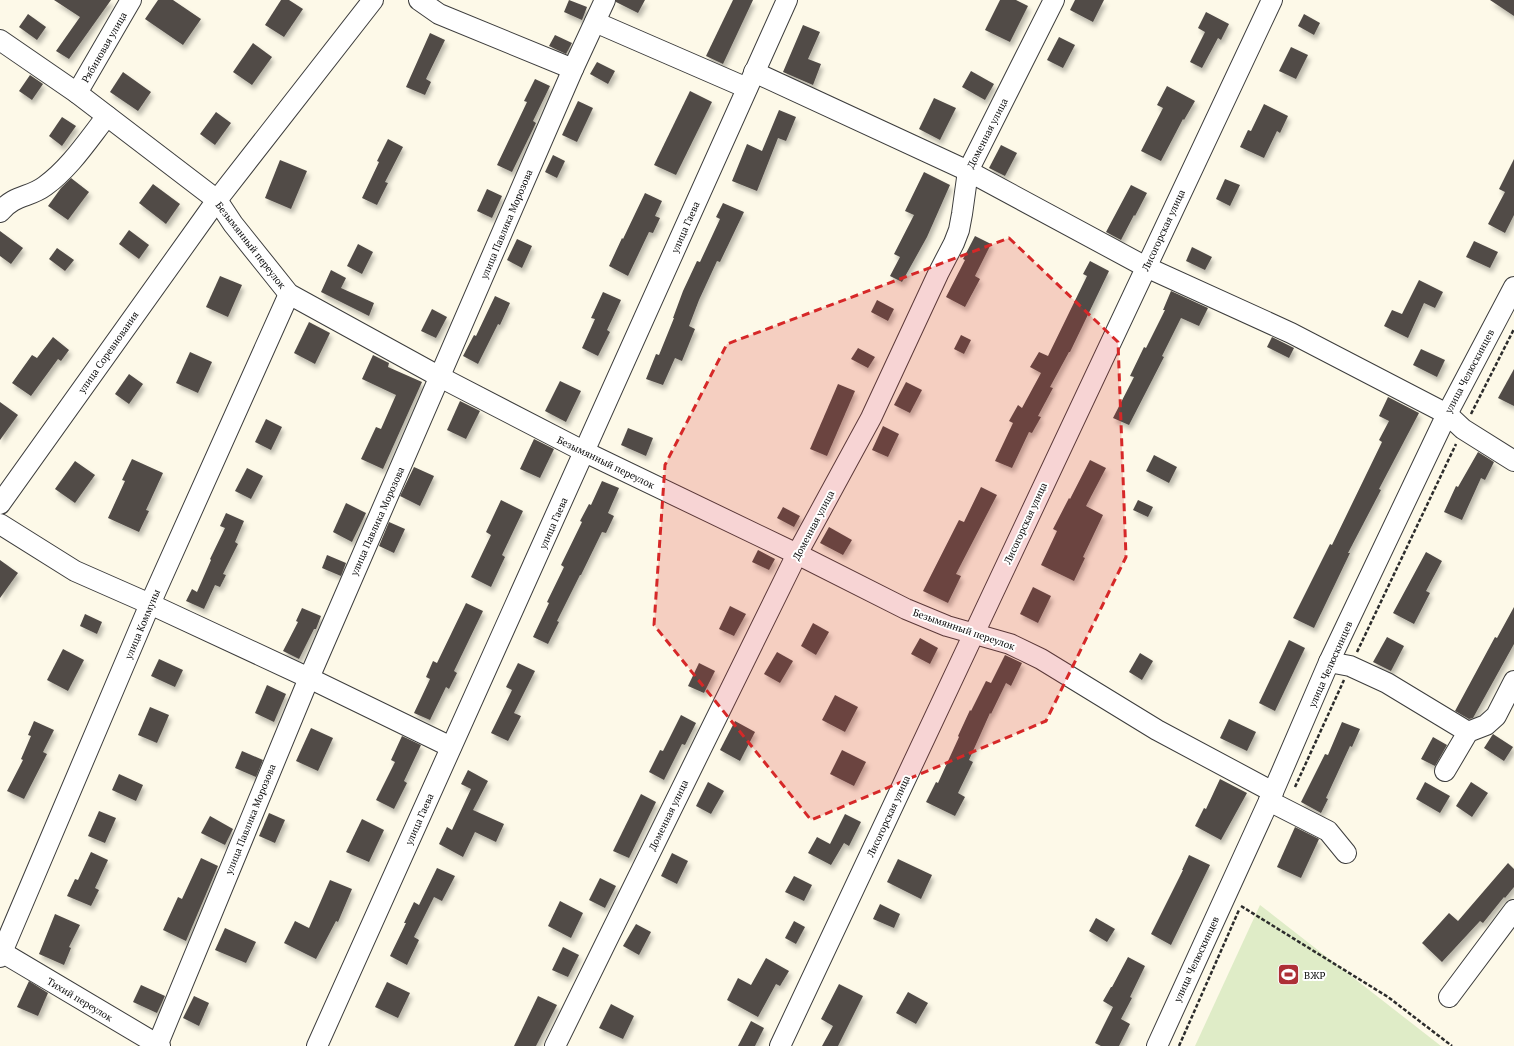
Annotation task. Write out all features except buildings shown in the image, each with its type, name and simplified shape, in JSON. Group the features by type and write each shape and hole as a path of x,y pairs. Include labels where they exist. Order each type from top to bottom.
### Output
{"street":[{"name":"Рябиновая улица","path":"77,94 131,0"},
{"name":"улица Соревнования","path":"0,504 217,200 373,0"},
{"path":"419,0 439,14 573,70"},
{"name":"улица Павлика Морозова","path":"158,1045 309,678 573,70 605,0"},
{"name":"улица Гаева","path":"317,1046 787,0"},
{"name":"Доменная улица","path":"555,1046 797,554 871,418 954,243 961,220 968,171 1054,0"},
{"name":"Лисогорская улица","path":"780,1046 1272,0"},
{"path":"595,22 750,80 968,171 1146,267 1291,333 1447,414 1463,429 1514,461"},
{"name":"Безымянный переулок","path":"0,40 107,116 217,200 233,224 289,294 440,377 585,452 797,554 906,609 947,626 1010,644 1041,659 1275,801 1328,831 1346,854"},
{"path":"0,212 6,204 12,200 38,191 44,187 66,168 107,116"},
{"name":"улица Челюскинцев","path":"1156,1046 1275,801 1329,662 1447,414 1514,287"},
{"name":"улица Коммуны","path":"1,954 150,604 289,294"},
{"path":"0,524 75,571 309,678 451,747"},
{"path":"1329,662 1350,666 1387,683 1468,732"},
{"path":"1445,771 1468,732 1486,725 1496,716 1514,681"},
{"path":"1449,997 1512,917"},
{"name":"Тихий переулок","path":"1,954 158,1045"}],"path":[{"path":"1275,801 1350,666 1463,429 1514,329"},
{"path":"1178,1046 1244,900"},
{"path":"1241,906 1388,997 1452,1046"}],"highlighted area":[{"path":"1009,238 1118,342 1126,557 1046,721 811,820 654,625 665,465 727,344"}],"green space":[{"name":"ВЖР","path":"1260,905 1441,1046 1195,1046"}],"place":[{"name":"ВЖР","path":"1289,975"}]}
